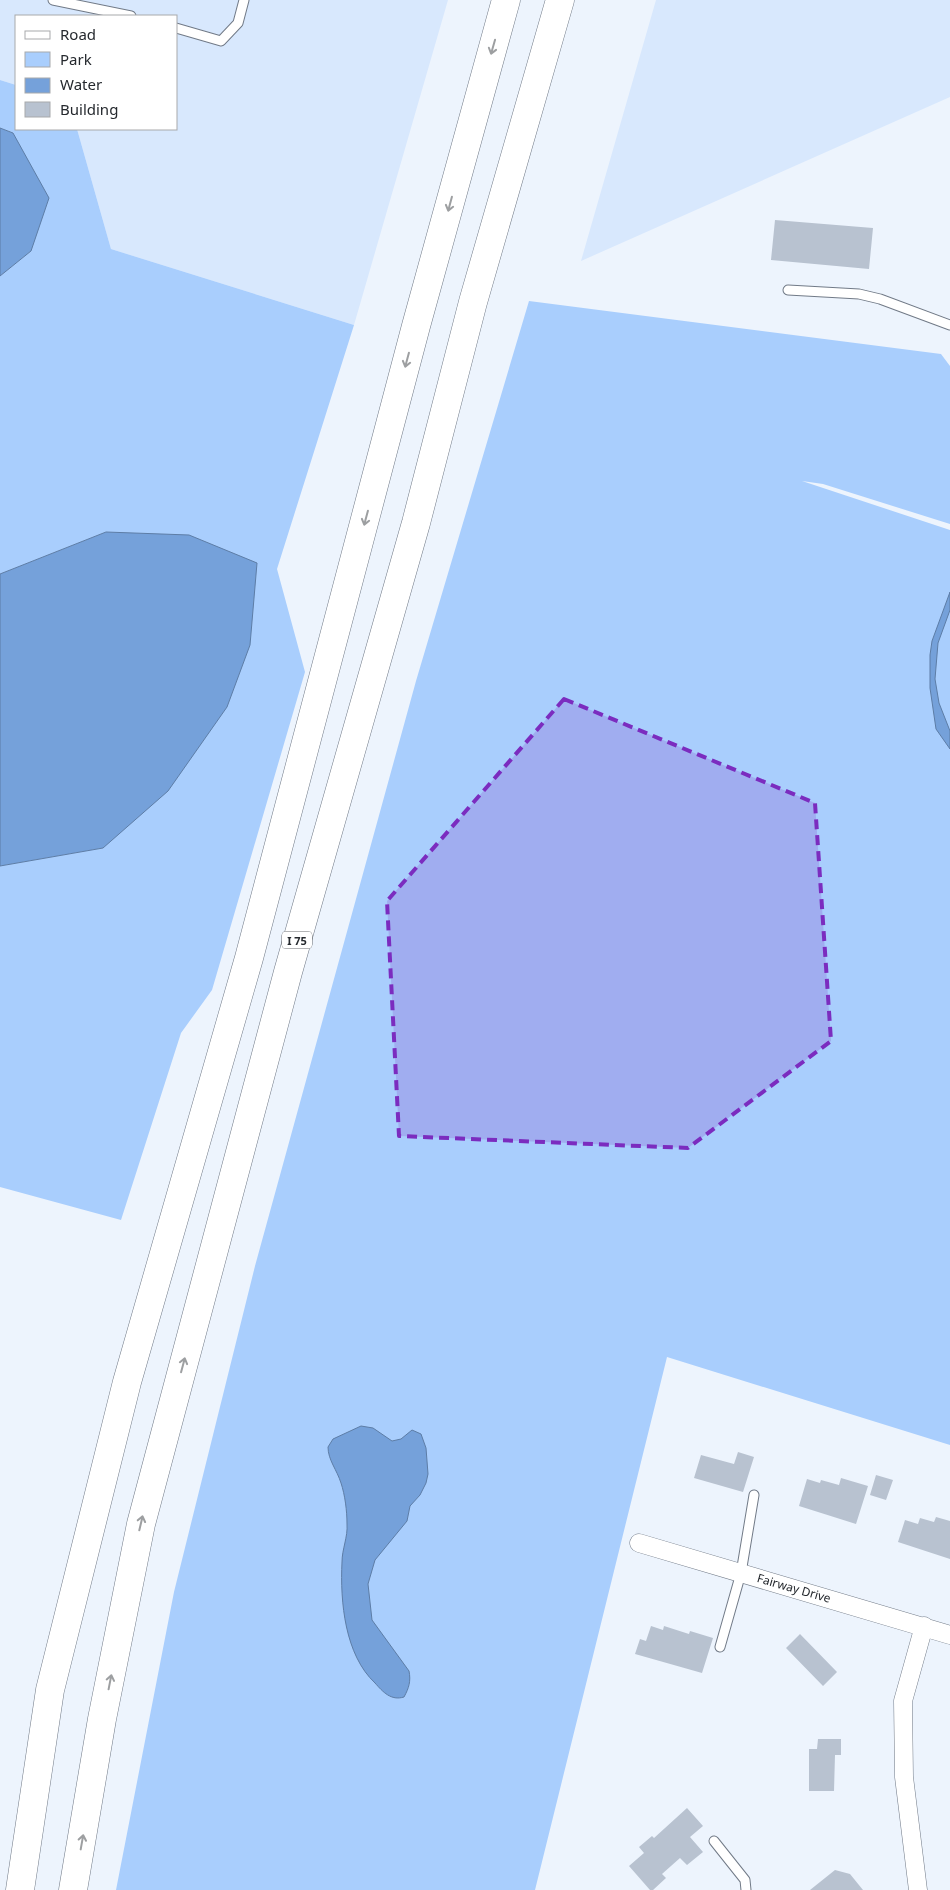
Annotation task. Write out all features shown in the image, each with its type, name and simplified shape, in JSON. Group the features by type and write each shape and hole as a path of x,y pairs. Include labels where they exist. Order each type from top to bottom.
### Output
{"highway":[{"path":"20,1890 50,1690 125,1392 250,958 414,335 506,0"},
{"name":"I 75","path":"73,1890 102,1719 140,1524 288,972 416,523 473,302 560,0"}],"street":[{"name":"Fairway Drive","path":"638,1543 950,1634"},
{"path":"918,1890 904,1777 903,1701 924,1626"}],"lane":[{"path":"54,0 126,15"},
{"path":"178,29 221,41 238,23 244,0"},
{"path":"788,290 866,295 950,325"},
{"path":"720,1647 741,1573 754,1495"},
{"path":"714,1841 745,1880 746,1890"}],"highlighted area":[{"path":"564,699 815,803 831,1041 688,1148 399,1136 387,901"}],"shaded area":[{"path":"0,0 448,0 354,325 111,249 77,130 178,130 178,15 15,15 15,85 0,80"},
{"path":"656,0 950,0 950,97 581,261"}],"green space":[{"path":"0,80 15,85 15,130 77,130 111,249 354,325 277,569 305,672 212,990 181,1033 121,1220 0,1187 0,866 103,848 106,532 0,574 0,276 31,251 13,133 0,128"},
{"path":"529,301 941,354 950,366 950,524 823,484 802,481 950,530 950,1445 667,1357 535,1890 116,1890 174,1592 255,1266 416,681"}],"water":[{"path":"0,128 13,133 49,198 31,251 0,276"},
{"path":"106,532 189,535 257,563 250,645 227,707 168,791 103,848 0,866 0,574"},
{"path":"950,592 950,610 938,643 935,679 939,703 950,731 950,749 936,729 930,688 930,655 932,641"},
{"path":"361,1426 373,1428 392,1441 401,1439 412,1430 421,1434 426,1448 428,1474 426,1483 420,1495 410,1506 407,1521 375,1560 368,1584 372,1620 409,1671 408,1687 404,1697 399,1698 391,1697 384,1692 365,1671 357,1658 346,1627 342,1594 342,1557 347,1529 345,1498 339,1478 329,1456 328,1447 333,1439"}],"building":[{"path":"775,220 873,228 869,269 771,260"},
{"path":"738,1452 754,1457 743,1492 694,1478 701,1455 734,1464"},
{"path":"876,1475 893,1480 886,1500 870,1495"},
{"path":"841,1478 868,1486 856,1524 799,1506 807,1479 820,1483 821,1480 839,1485"},
{"path":"936,1517 950,1521 950,1559 898,1542 905,1520 918,1524 920,1518 934,1522"},
{"path":"651,1626 663,1630 664,1626 689,1634 690,1631 713,1638 702,1673 635,1654 640,1639 646,1641"},
{"path":"800,1634 837,1672 823,1686 786,1648"},
{"path":"818,1739 841,1739 841,1755 835,1755 834,1791 809,1791 809,1749 817,1749"},
{"path":"687,1808 703,1826 690,1837 703,1852 687,1865 680,1858 662,1874 666,1878 653,1890 650,1890 629,1866 644,1853 639,1847 652,1836 654,1838"},
{"path":"835,1870 850,1874 863,1890 810,1890"}]}
